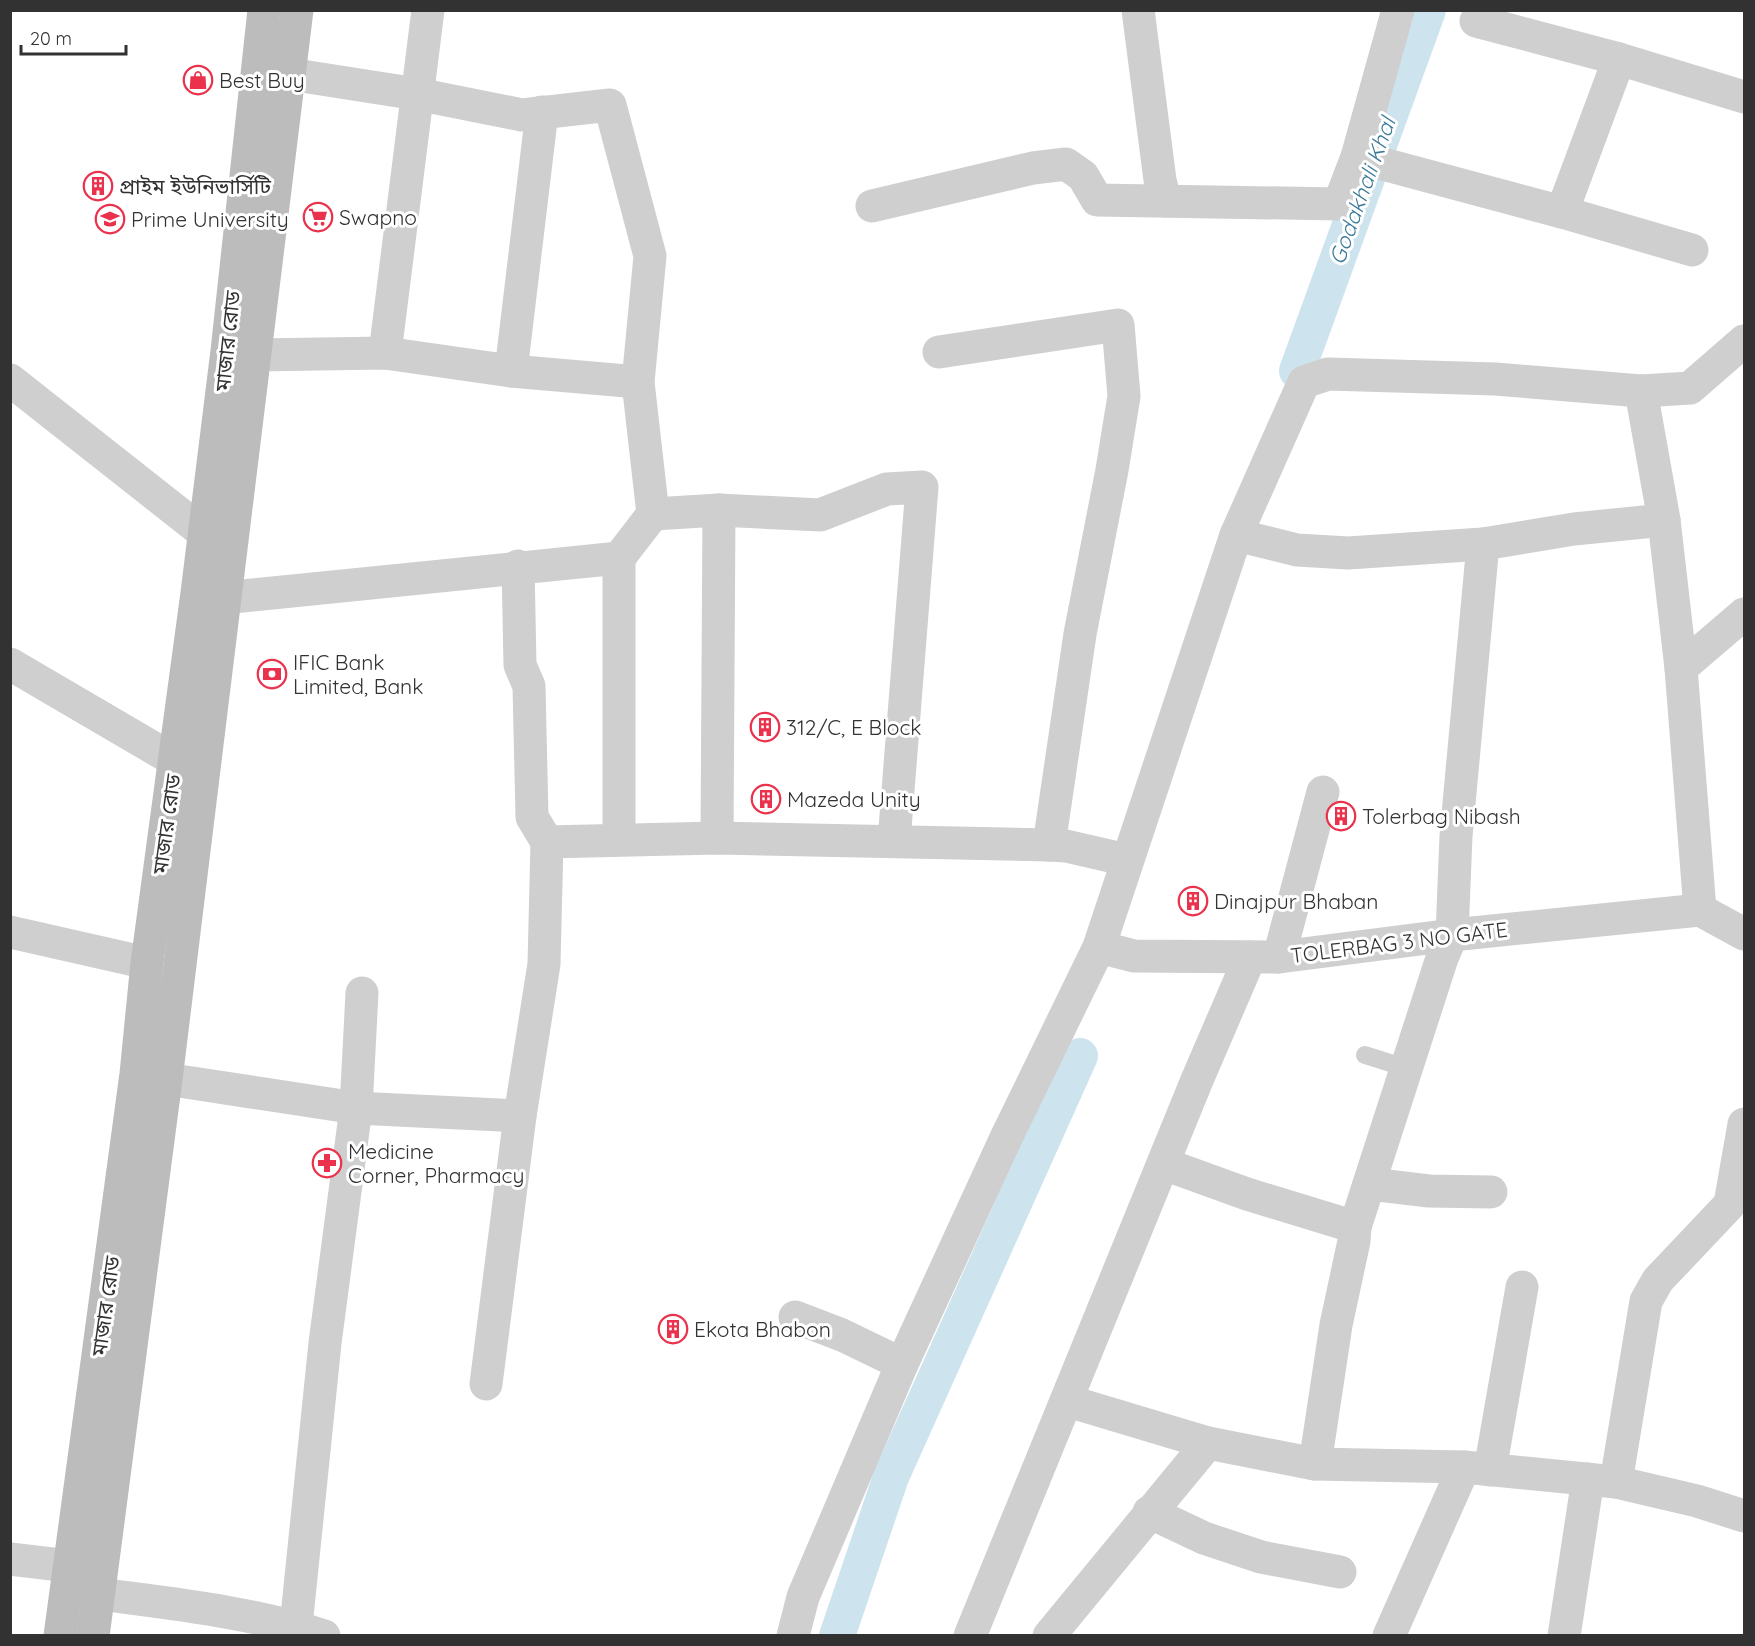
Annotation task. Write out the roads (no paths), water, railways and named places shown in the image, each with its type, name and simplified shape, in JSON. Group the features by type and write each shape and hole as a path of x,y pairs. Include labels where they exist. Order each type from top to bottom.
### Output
{"main road":[{"name":"মাজার রোড","path":"60,1635 136,1074 147,963 227,351 264,10"},
{"name":"মাজার রোড","path":"93,1635 166,1079 223,598 297,10"}],"street":[{"path":"385,353 428,10"},
{"path":"1138,10 1160,180 1165,201"},
{"path":"872,206 1033,168 1066,164 1083,176 1097,200 1339,204 1357,157 1398,10"},
{"path":"1476,21 1619,59 1744,97"},
{"path":"1562,212 1619,59"},
{"path":"289,74 417,94 522,115 610,105 650,256 638,382 653,514 619,558 619,839"},
{"path":"511,371 542,112"},
{"path":"1357,157 1562,212 1692,250"},
{"path":"939,352 1118,324 1124,396 1082,623 1050,845"},
{"path":"793,1635 803,1597 903,1364 1006,1138 1098,947 1236,535 1304,382 1328,374 1495,379 1641,391 1690,388 1744,341"},
{"path":"255,355 385,353 511,371 638,382"},
{"path":"10,380 204,533"},
{"path":"1641,391 1664,520 1681,668 1700,910 1744,934"},
{"path":"653,514 719,510 820,515 886,489 922,487 894,841"},
{"path":"717,838 719,510"},
{"path":"1236,535 1297,550 1348,553 1483,544 1574,529 1664,520"},
{"path":"1315,1464 1336,1325 1355,1227 1452,935 1456,836 1483,544"},
{"path":"223,598 518,566 619,558"},
{"path":"486,1384 520,1116 544,964 547,842 532,817 529,686 520,665 518,566"},
{"path":"1681,668 1744,614"},
{"path":"10,664 174,760"},
{"path":"970,1635 1164,1164 1265,957 1323,792"},
{"path":"547,842 717,838 1050,845 1066,846 1127,860"},
{"name":"TOLERBAG 3 NO GATE","path":"1098,947 1134,956 1265,957 1700,910"},
{"path":"10,932 147,963"},
{"path":"99,1594 180,1604 310,1631 325,1343 356,1108 362,993"},
{"path":"166,1079 356,1108 520,1116"},
{"path":"1564,1635 1646,1301 1658,1280 1730,1204 1744,1124"},
{"path":"1164,1164 1247,1194 1355,1227"},
{"path":"1370,1184 1429,1191 1491,1192"},
{"path":"1389,1635 1477,1468 1522,1287"},
{"path":"795,1317 842,1335 903,1364"},
{"path":"1068,1401 1208,1443 1315,1464 1477,1468 1602,1481 1697,1501 1744,1515"},
{"path":"1049,1635 1208,1443"},
{"path":"1149,1512 1204,1538 1261,1557 1340,1572"},
{"path":"10,1559 69,1566"}],"lane":[{"path":"1365,1055 1406,1068"}],"waterway":[{"name":"Godakhali Khal","path":"1297,371 1428,10"},
{"path":"837,1636 891,1477 1080,1056"}],"place":[{"name":"Best Buy","path":"198,80"},
{"name":"প্রাইম ইউনিভার্সিটি","path":"98,186"},
{"name":"Swapno","path":"318,217"},
{"name":"Prime University","path":"110,219"},
{"name":"IFIC Bank Limited, Bank","path":"272,674"},
{"name":"312/C, E Block","path":"765,727"},
{"name":"Mazeda Unity","path":"766,799"},
{"name":"Tolerbag Nibash","path":"1341,816"},
{"name":"Dinajpur Bhaban","path":"1193,901"},
{"name":"Medicine Corner, Pharmacy","path":"327,1163"},
{"name":"Ekota Bhabon","path":"673,1329"}]}
